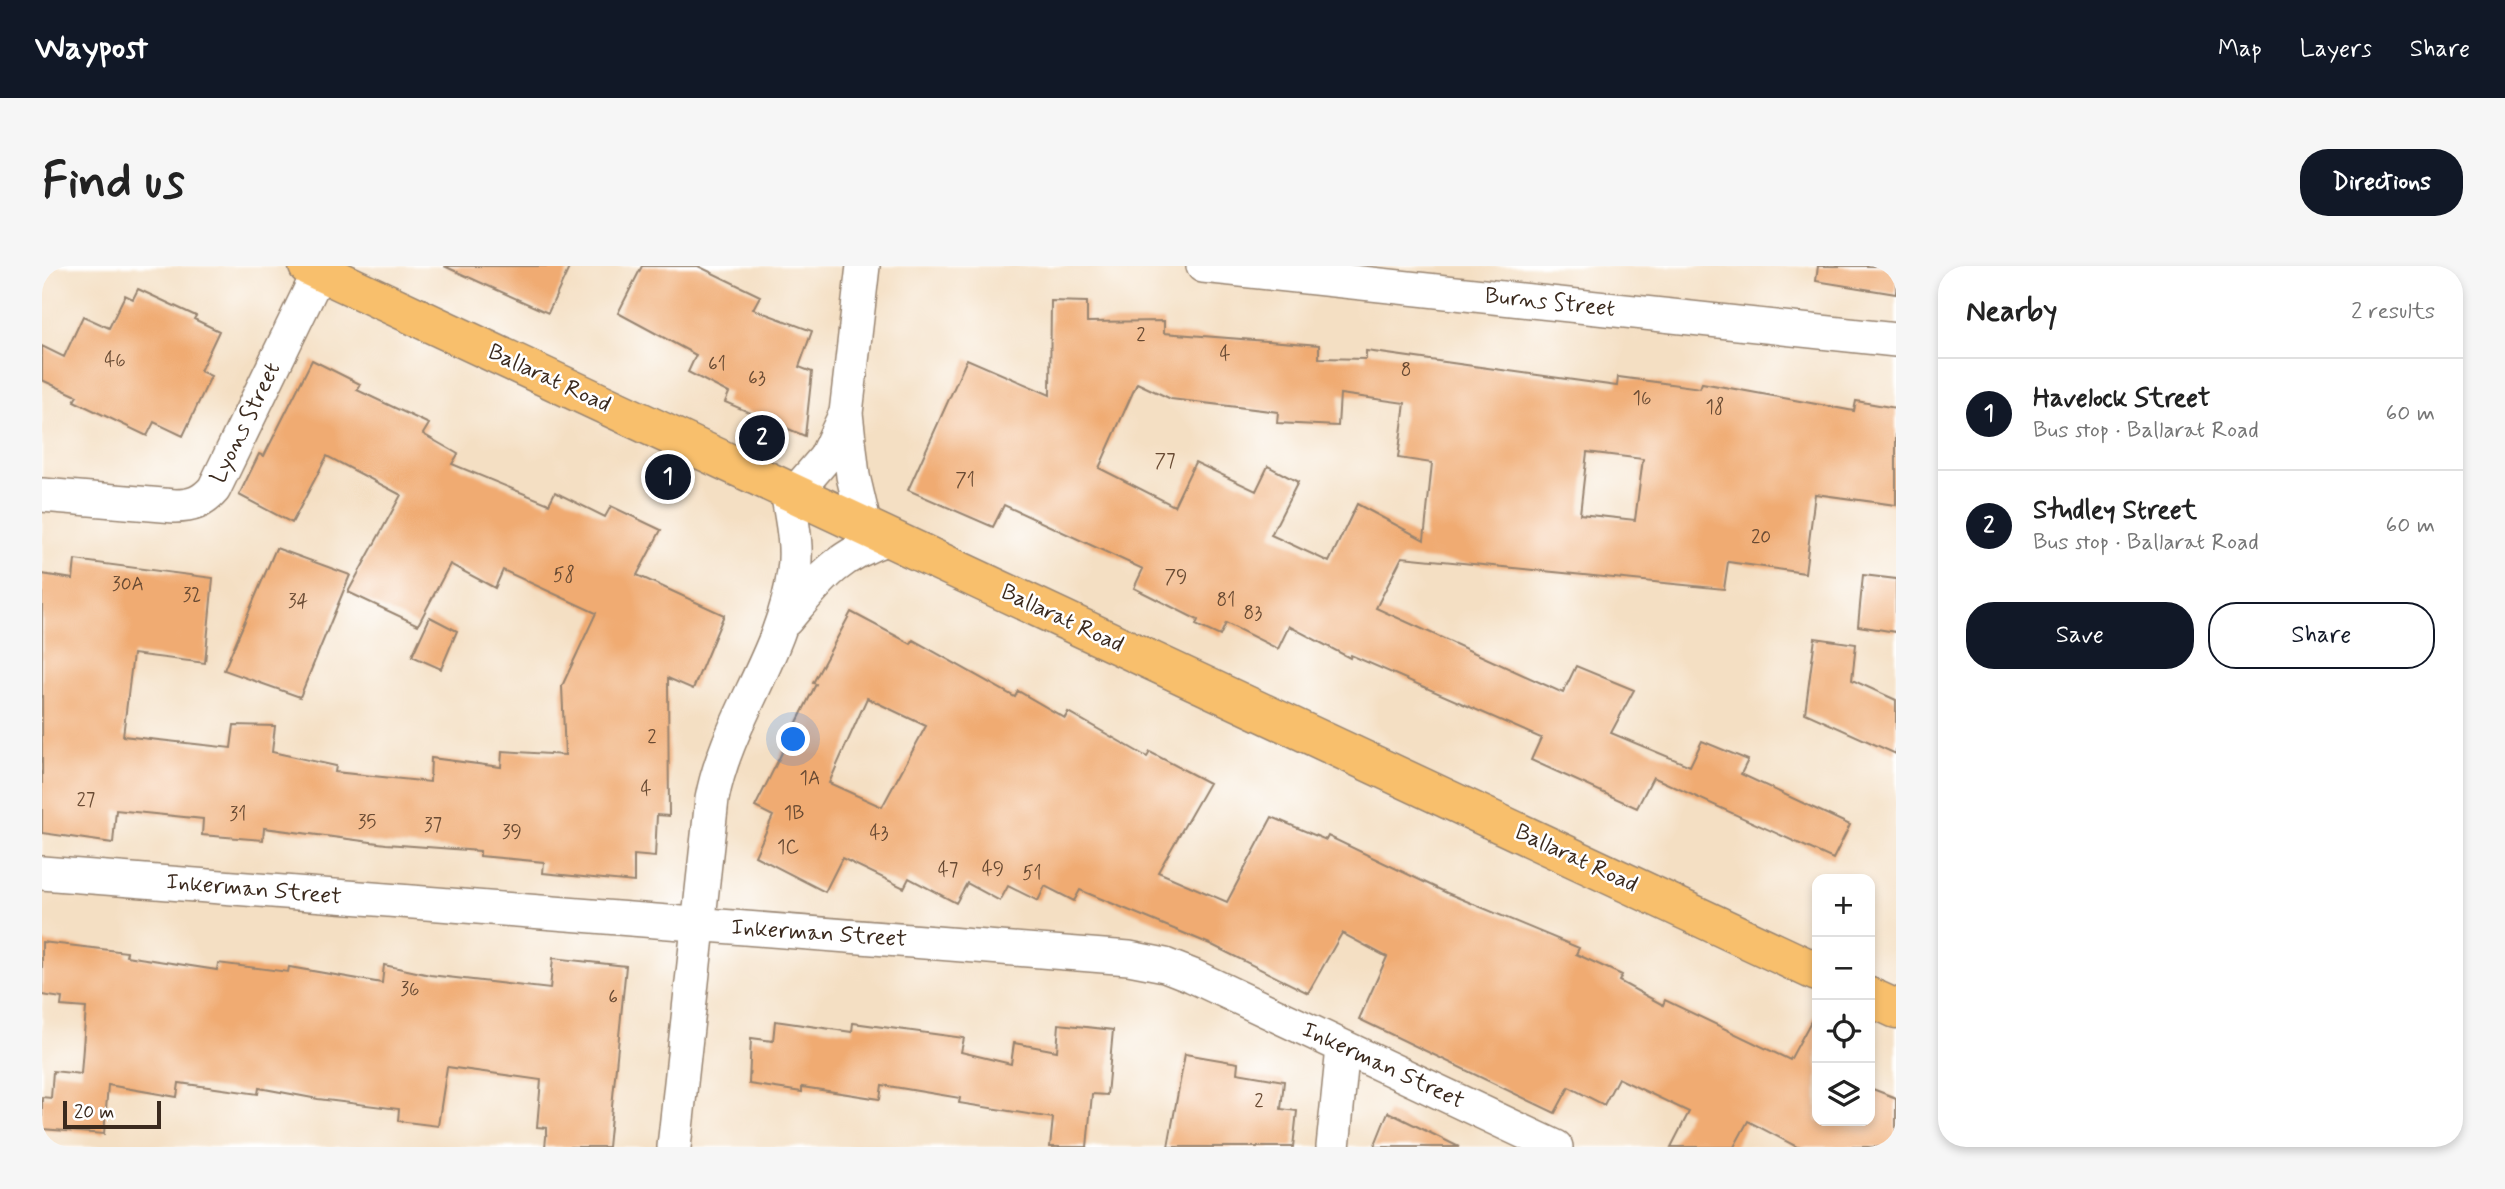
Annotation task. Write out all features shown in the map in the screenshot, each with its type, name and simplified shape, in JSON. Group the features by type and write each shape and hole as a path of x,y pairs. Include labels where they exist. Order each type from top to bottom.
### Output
{"highway":[{"name":"Ballarat Road","path":"314,269 1812,970"},
{"path":"1875,999 1896,1009"}],"street":[{"path":"780,628 824,574 876,532 853,471 846,413 863,266"},
{"name":"Burns Street","path":"1203,266 1896,340"},
{"name":"Lyons Street","path":"42,495 174,506 189,506 205,499 214,489 314,269"},
{"path":"674,1147 718,769 780,628 794,572 791,492 825,458 846,413"},
{"name":"Inkerman Street","path":"42,873 1129,958 1165,965 1194,976 1556,1147"},
{"path":"1334,1147 1343,1048"}],"building":[{"path":"444,266 570,266 548,313"},
{"path":"642,266 698,266 760,296 753,309 812,331 799,367 812,372 805,436 725,402 729,393 688,372 696,355 618,313"},
{"path":"1818,266 1896,266 1896,294 1816,281"},
{"path":"138,289 196,316 194,319 219,331 200,371 211,376 183,436 154,422 147,436 74,401 77,396 42,380 42,346 64,357 83,316 109,328 125,295 133,299"},
{"path":"1051,301 1087,302 1087,322 1164,321 1164,333 1319,345 1319,358 1366,359 1366,351 1617,386 1618,377 1700,388 1702,383 1854,411 1856,401 1896,408 1896,505 1815,494 1805,573 1728,562 1724,589 1402,557 1376,608 1563,693 1576,666 1634,690 1611,733 1690,766 1702,741 1748,760 1741,774 1850,825 1833,859 1653,777 1637,808 1531,760 1541,738 1351,655 1350,658 1289,626 1278,649 1226,623 1220,636 1196,625 1198,620 1134,588 1143,569 1004,505 993,527 908,490 967,359 1050,395","holes":["1137,383 1171,399 1278,412 1277,423 1338,426 1340,394 1405,403 1398,458 1432,463 1424,540 1357,504 1329,562 1271,535 1298,482 1268,466 1256,491 1195,462 1174,506 1099,468","1587,452 1643,459 1635,520 1580,514"]},
{"path":"312,360 360,384 357,390 429,424 423,434 458,454 452,464 549,504 555,492 605,517 611,506 661,530 637,575 724,615 693,689 668,678 669,816 657,815 655,857 634,855 634,882 543,873 544,862 480,856 480,851 386,844 264,828 263,840 202,835 203,819 116,810 113,843 42,833 42,574 73,579 75,560 213,578 205,663 133,654 123,736 231,748 234,725 275,726 272,752 336,766 335,772 430,782 431,758 501,767 502,751 565,755 562,686 596,613 503,570 495,588 450,564 418,625 348,592 401,495 327,456 292,523 239,495 259,454 264,456"},
{"path":"276,548 350,575 300,697 224,670"},
{"path":"1863,575 1896,579 1896,632 1858,626"},
{"path":"851,612 911,644 913,640 1015,697 1018,691 1065,718 1068,712 1147,757 1150,752 1209,783 1158,872 1227,902 1272,817 1326,840 1328,836 1447,893 1579,948 1576,954 1622,975 1619,981 1663,1005 1665,1000 1790,1060 1812,1019 1812,1126 1875,1126 1875,1090 1896,1098 1896,1147 1797,1147 1748,1121 1734,1147 1671,1147 1689,1112 1618,1078 1604,1105 1569,1087 1555,1113 1359,1019 1387,957 1342,933 1308,993 1210,944 1080,890 1074,901 1045,886 1038,901 1008,886 1000,901 967,883 956,903 909,878 904,888 842,858 825,892 755,856 773,816 755,807 816,684 813,683","holes":["867,698 926,726 882,807 829,783"]},
{"path":"430,617 457,631 441,669 412,656"},
{"path":"1815,638 1856,644 1852,680 1896,700 1896,754 1805,713"},
{"path":"42,942 127,952 126,956 217,970 218,963 288,972 289,967 382,983 384,965 430,975 550,989 553,958 626,966 608,1147 545,1147 547,1128 537,1127 541,1080 447,1067 438,1126 398,1121 399,1109 318,1099 259,1088 258,1094 179,1083 177,1097 108,1085 104,1134 42,1129 42,1097 51,1098 53,1071 81,1074 86,1008 61,1006 62,998 42,995"},
{"path":"775,1021 852,1032 853,1023 964,1038 961,1052 1011,1064 1014,1043 1057,1051 1059,1024 1113,1030 1107,1095 1092,1094 1087,1147 1050,1147 1053,1118 959,1103 960,1098 882,1085 880,1099 802,1087 802,1092 749,1084 751,1038 773,1041"},
{"path":"1185,1054 1238,1063 1237,1073 1284,1081 1281,1109 1297,1111 1293,1147 1168,1147"},
{"path":"1388,1112 1459,1147 1374,1147"}],"place":[{"name":"Studley Street","path":"762,438"},
{"name":"Havelock Street","path":"668,477"}]}
